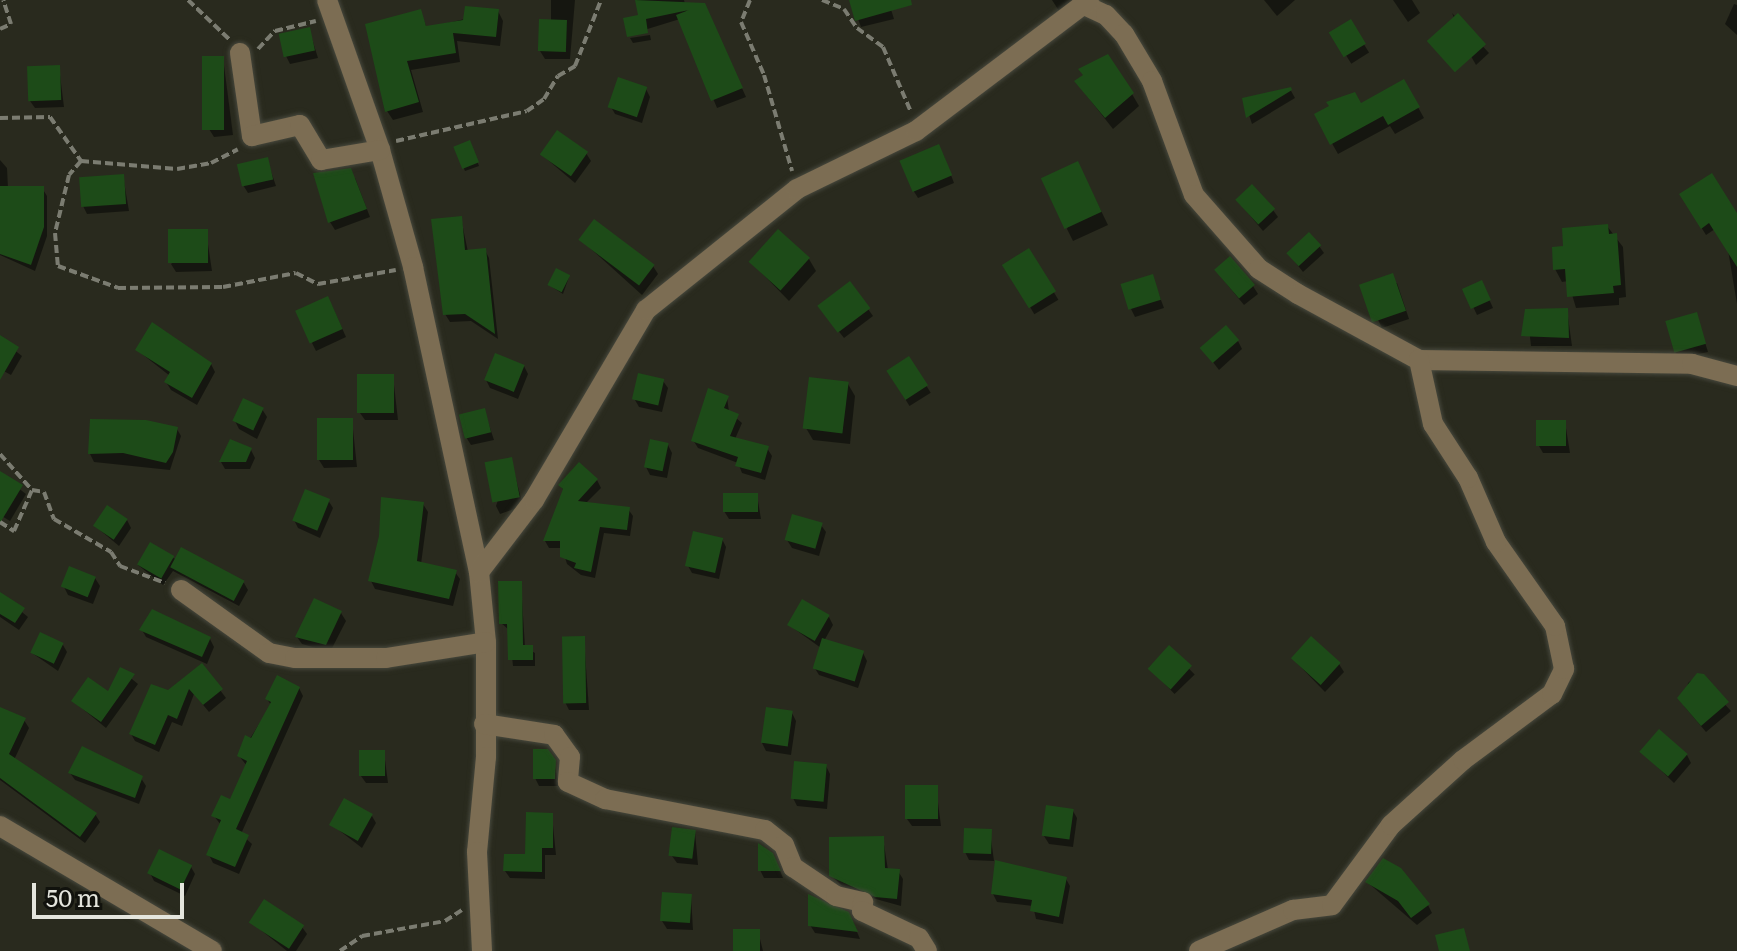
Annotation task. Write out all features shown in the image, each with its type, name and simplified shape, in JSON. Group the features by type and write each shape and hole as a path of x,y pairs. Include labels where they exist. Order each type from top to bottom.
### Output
{"street":[{"path":"479,572 534,500 646,310 797,189 916,131 1086,2 1106,15 1124,34 1152,81 1194,195 1259,269 1419,360 1692,364 1737,376"},
{"path":"328,9 380,150 413,267 479,572 486,642 478,899 482,951"},
{"path":"240,53 252,136 300,125 321,160 380,150"},
{"path":"1199,951 1293,910 1332,905 1391,825 1463,760 1552,694 1564,669 1555,626 1496,542 1468,478 1433,424 1419,360"},
{"path":"181,590 269,653 295,658 386,658 486,642"},
{"path":"484,724 554,735 570,757 568,782 605,799 765,830 784,845 793,867 836,896 863,902 862,911 919,938 927,951"},
{"path":"0,826 212,951"}],"path":[{"path":"0,29 11,24 3,0"},
{"path":"188,0 240,53 250,59 275,31 328,9"},
{"path":"380,150 401,139 486,123 535,105 558,76 575,66 601,0"},
{"path":"750,0 741,22 764,75 797,189"},
{"path":"822,0 844,9 857,28 883,47 916,131"},
{"path":"0,118 50,117 81,161"},
{"path":"81,161 188,167 211,163 252,136"},
{"path":"81,161 69,175 55,233 58,266 118,288 223,287 296,273 318,284 413,267"},
{"path":"0,454 32,490 44,492 54,519 111,552 120,566 181,590"},
{"path":"0,522 14,531 32,490"},
{"path":"340,951 362,936 445,921 478,899"}],"building":[{"path":"635,0 705,3 743,88 711,101 676,15 689,10 646,19 648,33 627,37 623,18 638,15"},
{"path":"849,0 911,0 912,5 855,21"},
{"path":"465,6 499,9 496,37 453,33 456,53 407,61 419,102 385,112 365,24 421,9 426,26 463,20"},
{"path":"1458,13 1486,44 1455,72 1427,41"},
{"path":"539,19 567,20 566,52 538,51"},
{"path":"1351,19 1366,44 1344,57 1329,32"},
{"path":"310,27 315,50 284,57 279,34"},
{"path":"1108,54 1134,93 1105,118 1074,81 1083,75 1078,69"},
{"path":"202,56 224,56 224,130 202,130"},
{"path":"60,65 61,100 28,101 27,66"},
{"path":"618,77 647,87 637,117 608,107"},
{"path":"1404,79 1420,107 1388,125 1383,116 1330,145 1314,114 1329,106 1326,102 1355,92 1361,103"},
{"path":"1291,87 1292,90 1246,118 1242,98"},
{"path":"557,130 588,152 571,176 540,155"},
{"path":"470,140 479,162 462,169 453,147"},
{"path":"939,144 952,175 913,192 899,161"},
{"path":"268,157 273,179 242,187 237,164"},
{"path":"1078,161 1102,212 1065,229 1041,178"},
{"path":"351,168 367,209 328,223 313,173"},
{"path":"1712,173 1737,213 1737,267 1709,223 1701,229 1679,194"},
{"path":"124,174 126,204 81,207 79,177"},
{"path":"1252,184 1275,209 1258,225 1235,200"},
{"path":"0,186 44,186 44,227 31,265 0,254"},
{"path":"462,216 465,250 486,248 495,334 465,314 443,315 431,219"},
{"path":"594,219 655,265 639,286 578,240"},
{"path":"1608,224 1609,234 1617,233 1621,285 1613,286 1614,293 1567,297 1565,269 1553,270 1552,247 1563,246 1562,228"},
{"path":"168,229 208,229 208,263 168,263"},
{"path":"778,229 810,258 781,290 749,262"},
{"path":"1309,232 1321,245 1299,266 1286,253"},
{"path":"1029,248 1056,291 1029,308 1002,265"},
{"path":"1230,256 1255,285 1239,298 1214,270"},
{"path":"556,268 570,275 562,292 547,285"},
{"path":"1393,273 1406,311 1372,323 1359,285"},
{"path":"1153,274 1161,300 1128,310 1120,284"},
{"path":"1482,280 1491,300 1471,309 1462,289"},
{"path":"850,281 870,308 838,333 817,306"},
{"path":"328,296 343,329 310,344 295,311"},
{"path":"1568,308 1569,338 1521,336 1525,309"},
{"path":"1697,312 1706,344 1674,353 1665,321"},
{"path":"152,322 212,363 192,398 164,382 170,372 135,350"},
{"path":"1226,325 1239,340 1213,363 1200,348"},
{"path":"0,335 19,347 0,380"},
{"path":"495,353 525,365 514,392 484,380"},
{"path":"909,356 928,385 905,400 886,371"},
{"path":"638,373 664,379 658,405 632,399"},
{"path":"357,374 394,374 394,413 357,413"},
{"path":"809,377 849,382 842,433 803,429"},
{"path":"708,388 729,396 724,408 739,414 730,436 769,446 761,473 735,466 738,457 691,441"},
{"path":"243,398 264,408 253,430 232,421"},
{"path":"485,408 491,432 465,439 459,415"},
{"path":"317,418 353,418 353,460 317,460"},
{"path":"90,419 146,420 178,427 173,452 166,463 123,453 88,454"},
{"path":"1536,420 1566,420 1566,446 1536,446"},
{"path":"230,439 252,448 246,462 219,462"},
{"path":"650,439 669,443 663,471 644,467"},
{"path":"512,457 520,497 492,503 485,462"},
{"path":"579,462 598,479 578,501 630,507 627,530 600,527 591,572 574,568 576,563 560,557 560,541 543,541 563,489 558,485"},
{"path":"0,471 23,485 0,523"},
{"path":"305,489 330,499 317,531 292,521"},
{"path":"723,493 758,493 758,512 723,512"},
{"path":"381,497 424,502 417,561 457,570 449,599 368,581 379,536"},
{"path":"107,505 128,519 114,540 93,526"},
{"path":"792,514 823,523 815,549 785,540"},
{"path":"693,531 723,538 715,573 685,566"},
{"path":"150,542 174,556 161,579 137,565"},
{"path":"181,547 245,581 234,601 170,567"},
{"path":"69,566 96,577 88,597 61,586"},
{"path":"498,581 522,581 523,645 533,645 533,660 508,660 507,624 499,624"},
{"path":"0,592 25,608 15,623 0,614"},
{"path":"314,598 342,611 326,645 295,637"},
{"path":"802,599 830,615 815,641 787,625"},
{"path":"152,609 211,637 202,657 139,630"},
{"path":"40,632 64,643 54,664 30,653"},
{"path":"562,636 585,636 586,703 563,703"},
{"path":"1311,636 1341,663 1321,685 1291,658"},
{"path":"822,638 864,651 855,681 813,669"},
{"path":"1169,645 1192,666 1171,690 1148,669"},
{"path":"202,663 223,689 203,705 189,689 177,719 168,715 155,745 129,734 151,684 168,690"},
{"path":"120,667 135,674 101,722 71,701 88,677 108,691"},
{"path":"1697,673 1704,674 1729,702 1701,726 1677,698"},
{"path":"277,675 300,687 236,829 249,835 235,867 206,855 221,820 211,816 221,795 230,799 247,761 237,756 245,735 251,738 271,702 265,699"},
{"path":"0,707 26,718 9,754 97,813 80,837 0,778"},
{"path":"766,707 793,711 788,746 761,743"},
{"path":"1659,729 1688,754 1668,777 1639,752"},
{"path":"82,746 143,776 135,798 68,773"},
{"path":"533,749 548,749 556,760 555,779 533,779"},
{"path":"359,750 385,750 385,776 359,776"},
{"path":"794,761 827,764 824,802 791,799"},
{"path":"905,785 938,785 938,819 905,819"},
{"path":"344,798 373,814 358,841 329,825"},
{"path":"1046,805 1074,809 1069,840 1042,836"},
{"path":"526,812 553,813 553,848 542,848 542,872 503,871 504,854 525,854"},
{"path":"672,827 696,830 692,859 668,856"},
{"path":"964,828 992,829 991,854 963,853"},
{"path":"884,836 885,868 900,869 897,899 875,897 829,876 829,837"},
{"path":"758,843 773,853 781,871 758,871"},
{"path":"159,849 192,865 180,889 147,873"},
{"path":"1383,858 1401,868 1430,904 1411,918 1398,901 1365,882"},
{"path":"995,860 1067,877 1059,917 1030,911 1032,900 991,894"},
{"path":"662,892 692,894 690,923 660,921"},
{"path":"808,894 849,912 858,932 808,926"},
{"path":"264,899 304,925 289,949 249,922"},
{"path":"1464,928 1470,951 1439,951 1435,935"},
{"path":"733,929 760,929 760,951 733,951"}]}
